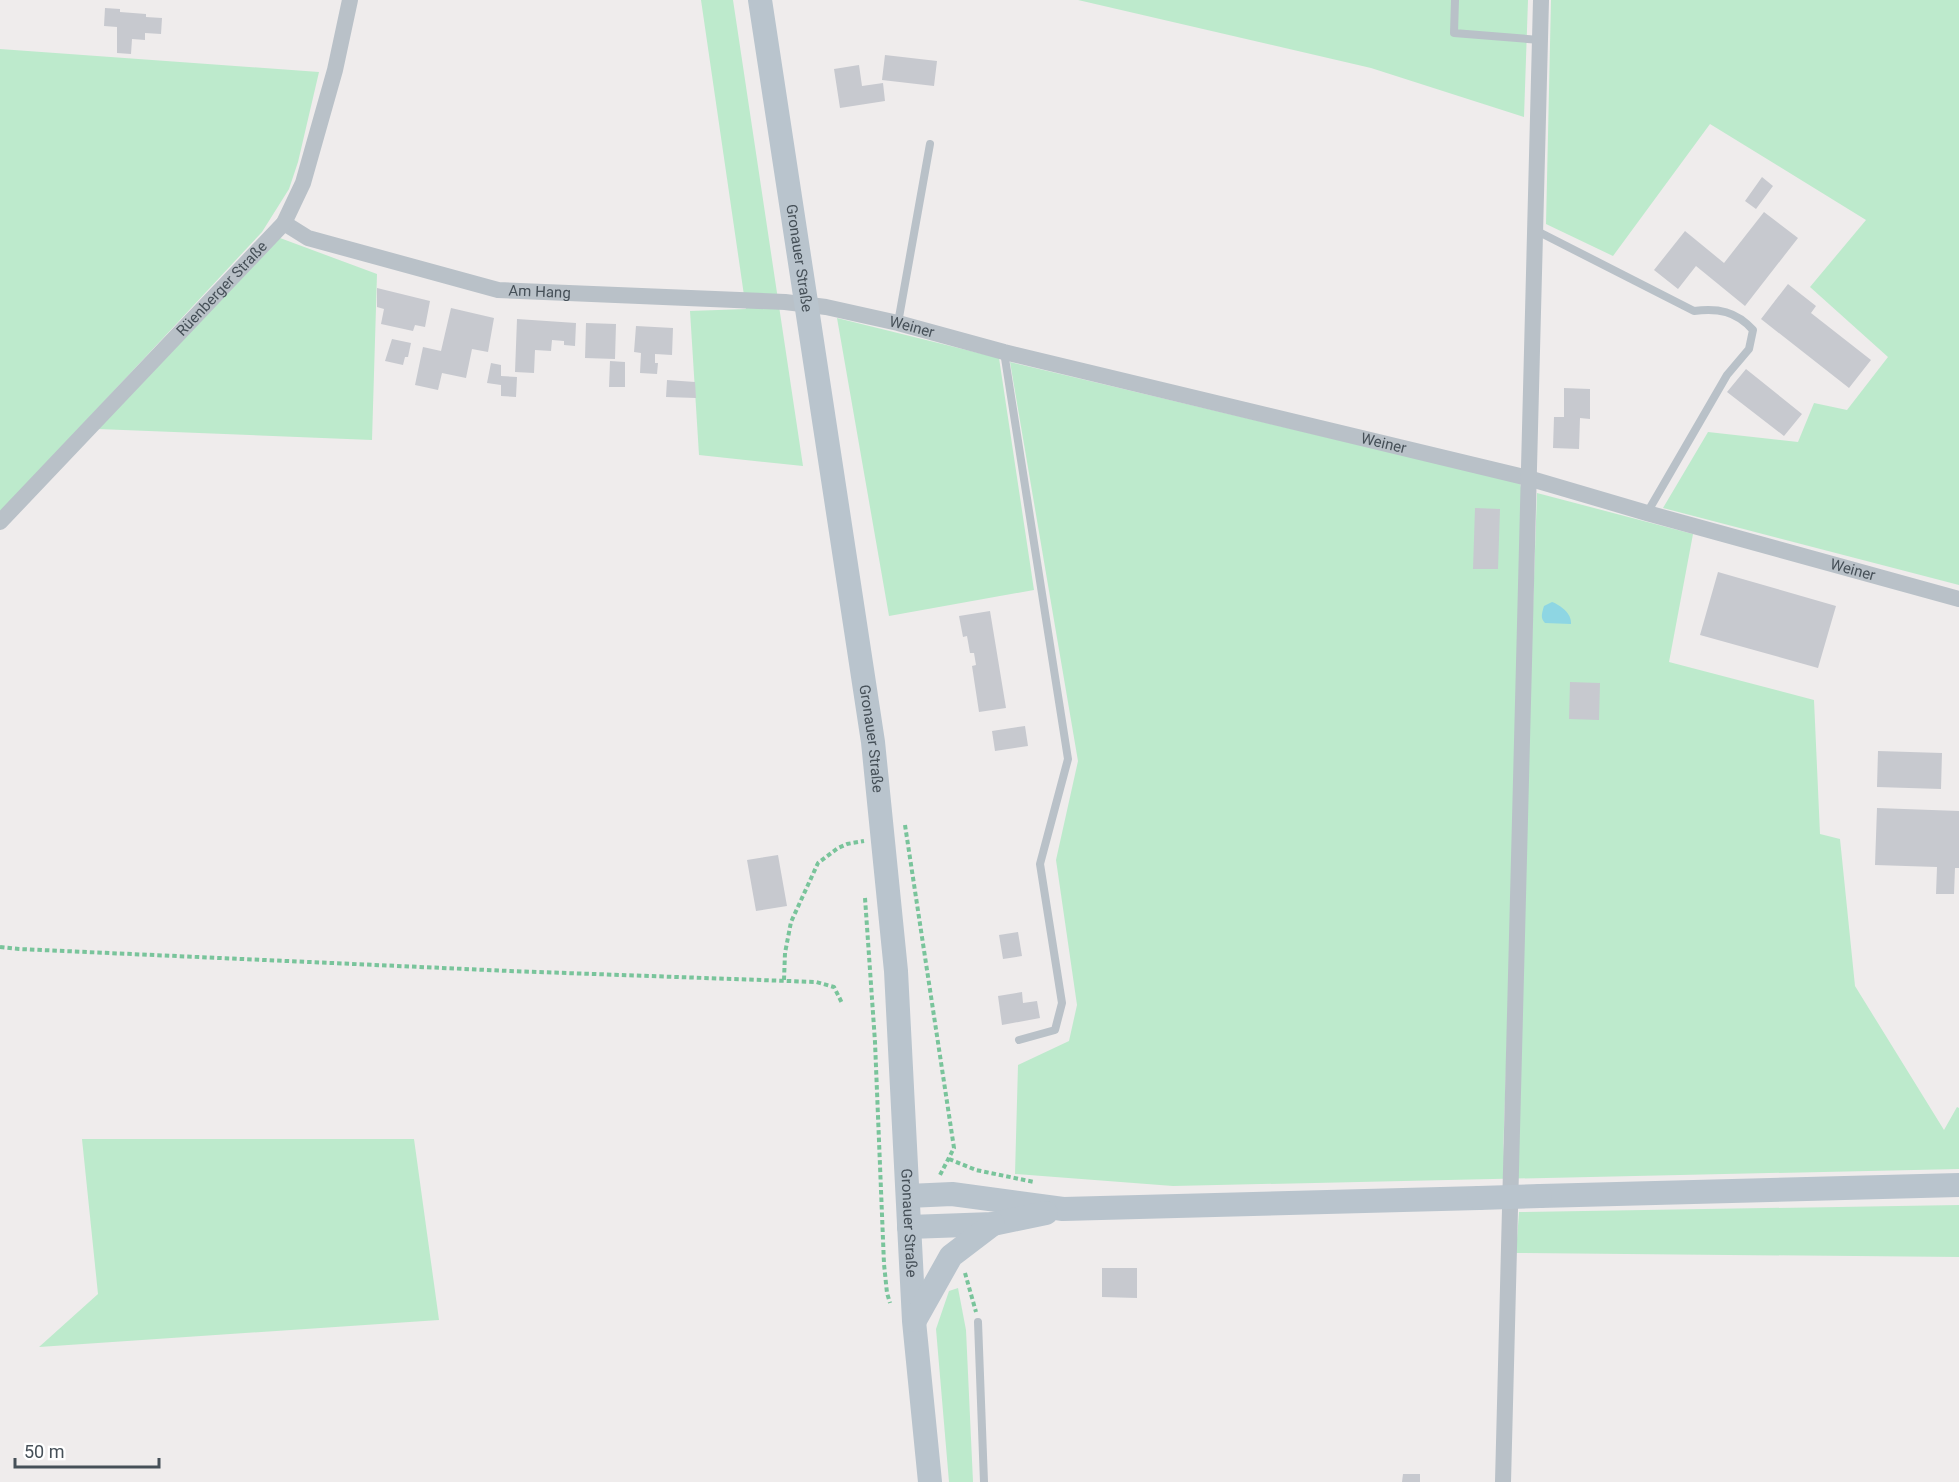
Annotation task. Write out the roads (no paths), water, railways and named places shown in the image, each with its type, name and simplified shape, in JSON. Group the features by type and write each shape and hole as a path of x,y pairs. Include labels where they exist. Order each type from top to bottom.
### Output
{"main road":[{"name":"Gronauer Straße","path":"760,0 873,742 867,841 896,971 914,1320 930,1482"},
{"path":"908,1196 952,1194 1063,1209 1959,1185"},
{"path":"909,1227 993,1224 1063,1209"},
{"path":"914,1320 951,1256 993,1224"}],"street":[{"name":"Rüenberger Straße","path":"0,522 284,223 303,183 335,70 350,0"},
{"path":"1503,1482 1541,0"},
{"name":"Am Hang","path":"284,223 308,238 498,290 806,304"},
{"name":"Weiner","path":"806,304 898,323 1004,352 1528,478 1959,599"}],"lane":[{"path":"1455,0 1454,33 1540,40"},
{"path":"898,323 930,144"},
{"path":"1535,230 1694,311 1714,309 1743,319 1753,330 1749,349 1727,375 1647,513"},
{"path":"1004,352 1068,759 1040,864 1062,1003 1055,1030 1019,1040"},
{"path":"978,1322 984,1482"}],"water":[{"path":"1552,602 1568,613 1571,624 1543,621 1544,606"}]}
